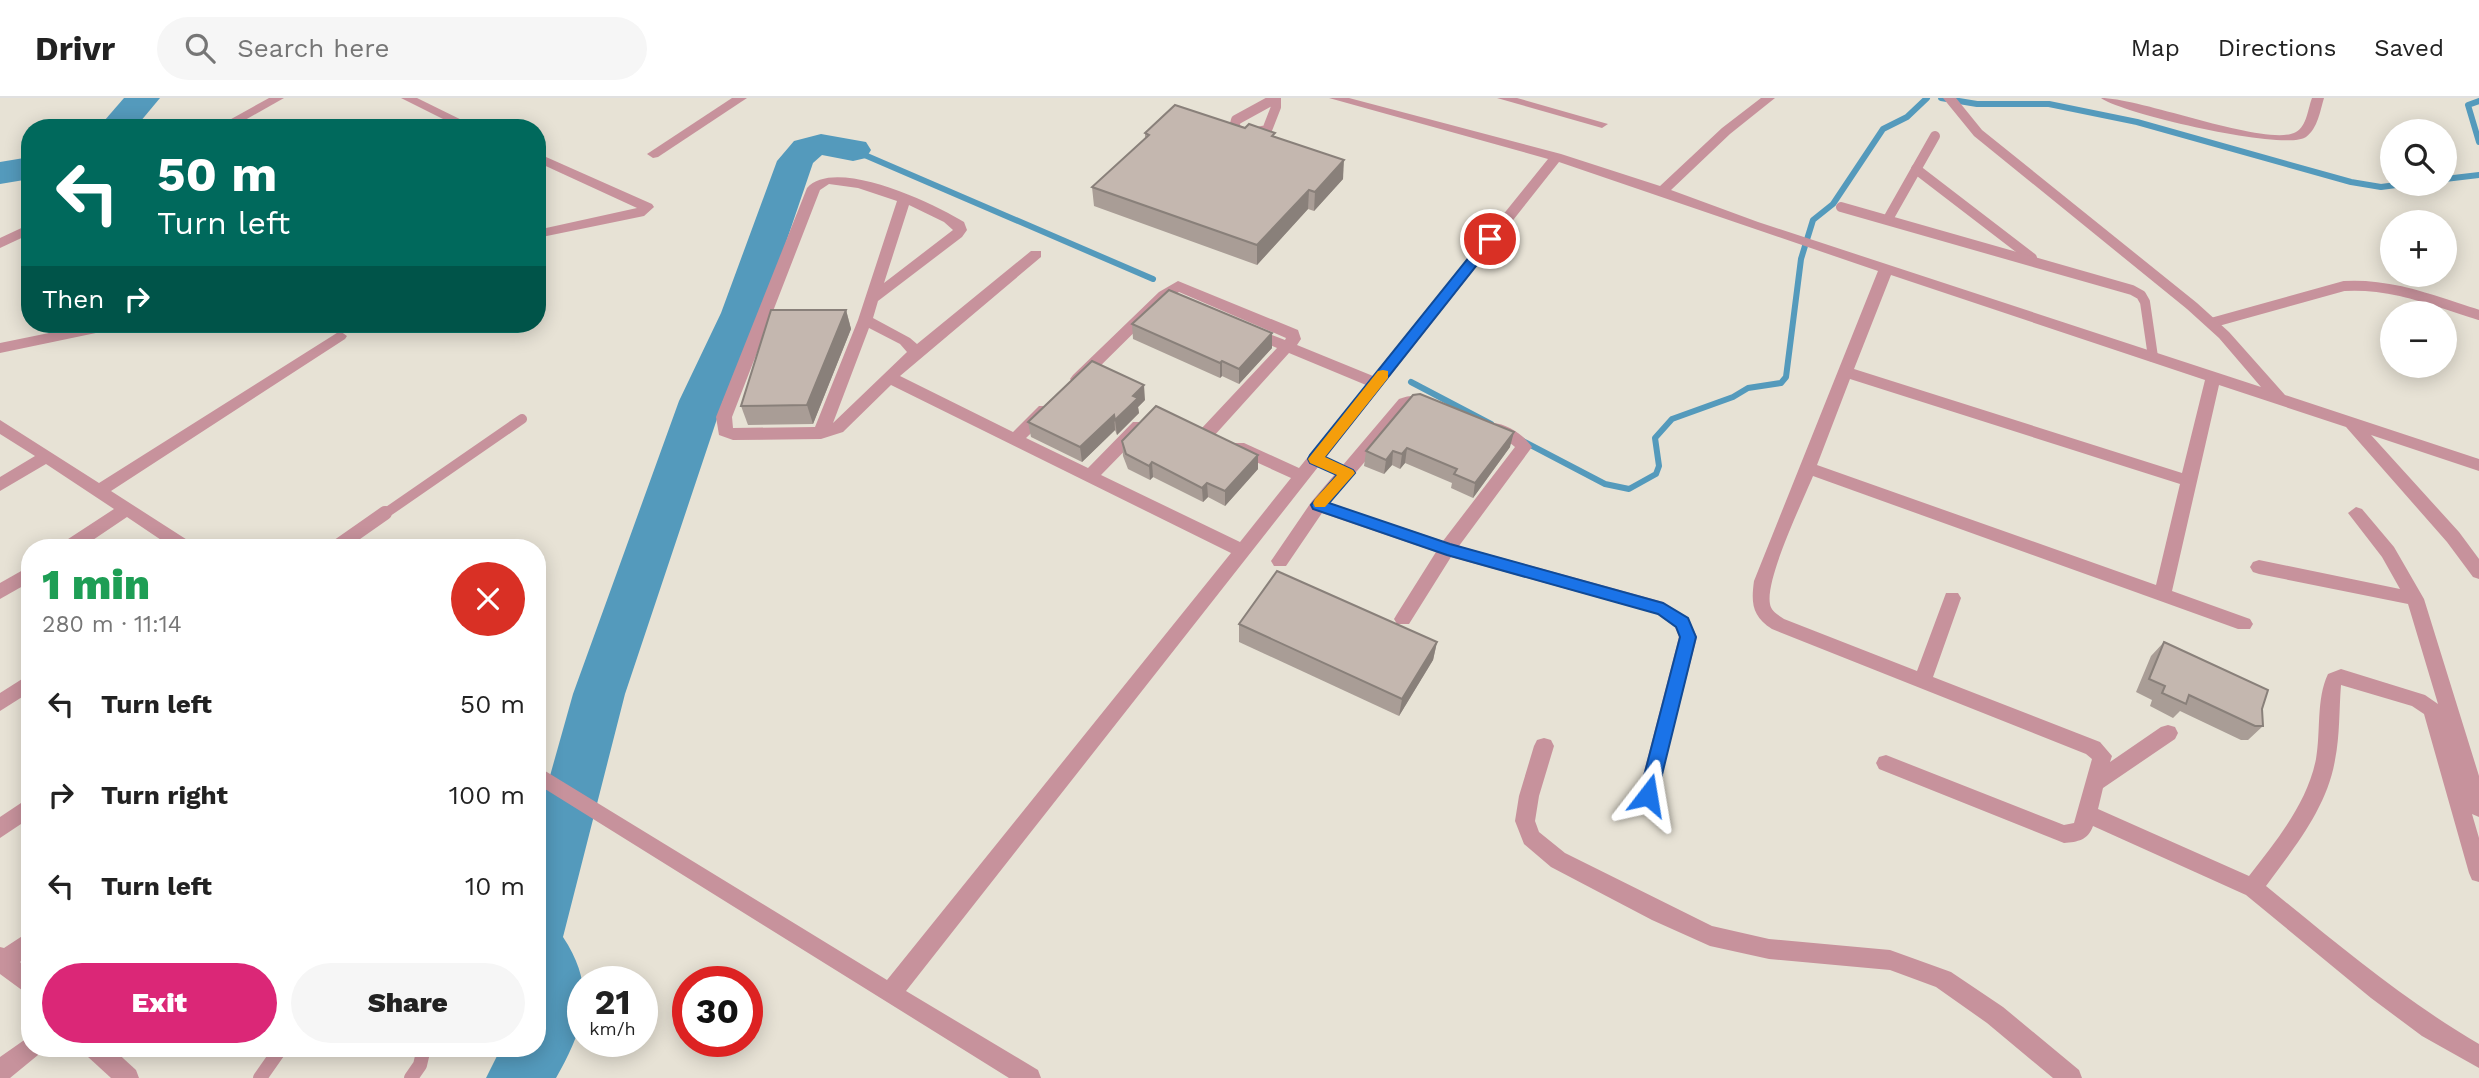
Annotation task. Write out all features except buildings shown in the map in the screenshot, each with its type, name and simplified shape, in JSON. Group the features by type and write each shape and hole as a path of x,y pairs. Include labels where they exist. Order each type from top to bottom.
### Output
{"street":[{"path":"242,119 278,98"},
{"path":"407,98 452,119"},
{"path":"653,154 741,98"},
{"path":"1335,98 1556,157 1662,191 1753,225 2479,464"},
{"path":"1503,98 1602,124"},
{"path":"1662,191 1726,131 1769,98"},
{"path":"2107,98 2254,136 2285,138 2297,137 2308,129 2318,98"},
{"path":"1952,103 1978,133 2211,323 2279,398"},
{"path":"890,994 1556,157"},
{"path":"546,162 647,207 639,213 546,232"},
{"path":"872,299 960,230 956,222 904,199 845,181 823,182 814,188 723,425 725,431 733,434 821,433 837,428 916,352 1036,254"},
{"path":"821,433 865,320 904,199"},
{"path":"0,244 21,233"},
{"path":"1886,269 1762,581 1760,607 1765,617 2093,748 2102,756 2083,828 2076,833 2064,834 1886,763"},
{"path":"1015,440 1164,295 1376,383"},
{"path":"865,320 905,341 916,352"},
{"path":"0,348 69,333"},
{"path":"98,491 340,336"},
{"path":"1287,347 1202,430 1301,477"},
{"path":"1846,372 2189,481"},
{"path":"888,377 1242,551"},
{"path":"2162,595 2213,377"},
{"path":"1280,561 1318,505 1405,403 1420,400 1444,410"},
{"path":"1090,476 1150,415"},
{"path":"2350,422 2453,537 2479,572"},
{"path":"1403,619 1447,549 1524,447 1515,437 1480,423"},
{"path":"0,426 172,539"},
{"path":"0,485 46,457"},
{"path":"1315,459 1348,473"},
{"path":"1808,468 2244,624"},
{"path":"1318,505 1447,549 1663,609 1682,623 1688,637 1648,795"},
{"path":"82,539 127,509"},
{"path":"2356,513 2388,552 2415,599 2479,808"},
{"path":"2259,567 2415,599"},
{"path":"0,592 21,579"},
{"path":"1922,681 1952,598"},
{"path":"2253,887 2298,826 2313,797 2323,770 2332,685 2335,679 2341,677 2418,700 2432,710 2479,873"},
{"path":"0,703 21,688"},
{"path":"2095,783 2168,733"},
{"path":"1544,747 1529,796 1525,821 1531,838 1558,860 1660,914 1710,936 1769,949 1890,960 1943,979 1995,1014 2071,1078"},
{"path":"546,780 1030,1078"},
{"path":"0,829 21,813"},
{"path":"2087,814 2253,887 2379,991 2430,1028 2479,1056"},
{"path":"21,947 1,961 21,978"},
{"path":"0,1072 21,1054"},
{"path":"105,1057 128,1078"}],"lane":[{"path":"1276,98 1276,107 1267,130 1248,134 1234,128 1236,120 1276,98"},
{"path":"1888,219 1935,136"},
{"path":"1916,169 2038,263"},
{"path":"1840,207 2141,295 2145,302 2153,357"},
{"path":"2211,323 2344,286 2362,284 2388,288 2479,315"},
{"path":"348,539 522,419"},
{"path":"261,1078 275,1057"},
{"path":"411,1078 422,1057"}],"waterway":[{"path":"124,119 143,98"},
{"path":"1521,440 1605,484 1629,489 1656,474 1659,466 1655,438 1672,419 1733,397 1748,388 1781,383 1786,377 1801,259 1813,220 1833,204 1883,129 1907,117 1927,98"},
{"path":"1941,98 1977,104 2049,104 2137,122 2351,182 2380,187"},
{"path":"2479,101 2468,105 2479,142"},
{"path":"546,895 599,694 701,401 741,313 795,161 814,146 828,145 853,150"},
{"path":"853,150 1153,279"},
{"path":"0,173 21,170"},
{"path":"2457,178 2479,175"},
{"path":"1411,382 1491,424"},
{"path":"546,964 556,991 552,1018 546,1033"},
{"path":"518,1078 532,1057"}],"slow traffic":[{"path":"1320,503 1348,473 1315,459 1383,374"}],"route":[{"path":"1490,239 1315,459 1348,473 1318,505 1447,549 1663,609 1682,623 1688,637 1648,795"}]}
